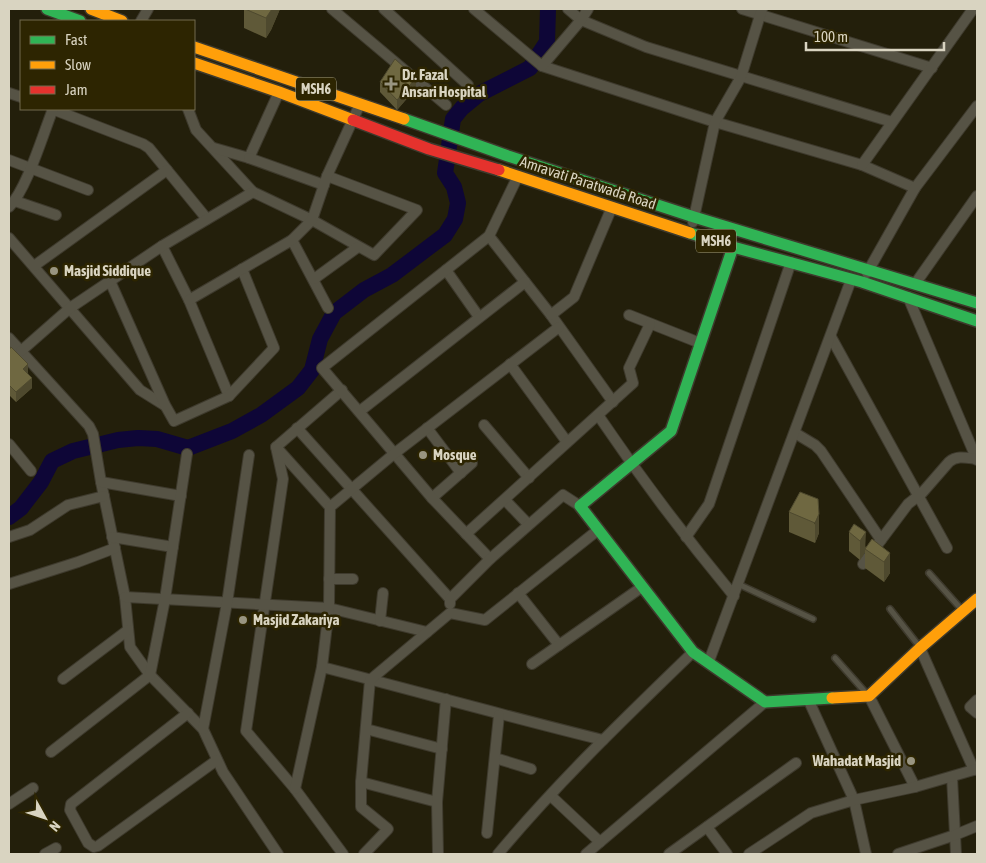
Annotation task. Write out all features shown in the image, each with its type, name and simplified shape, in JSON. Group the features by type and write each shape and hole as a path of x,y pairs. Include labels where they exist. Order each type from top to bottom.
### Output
{"main road":[{"path":"47,9 77,20"},
{"path":"91,9 119,20"},
{"name":"Amravati Paratwada Road","path":"195,47 508,156 694,217 977,303"},
{"name":"Amravati Paratwada Road","path":"195,63 279,92 430,149 733,247 856,281 977,321"},
{"path":"733,247 671,431 580,506 693,652 709,661 765,702 869,696 920,648 977,599"}],"street":[{"path":"142,20 148,9"},
{"path":"332,9 446,105"},
{"path":"384,9 468,85"},
{"path":"474,9 540,64 715,122 862,165 915,188"},
{"path":"568,9 581,20 646,47 892,122"},
{"path":"540,64 581,20 588,9"},
{"path":"742,9 761,12 932,68"},
{"path":"862,165 973,9"},
{"path":"691,233 715,122 741,77 761,12"},
{"path":"250,158 279,92"},
{"path":"190,300 292,240 312,220 326,181 360,104"},
{"path":"709,661 831,337 856,281 869,269 915,188 977,106"},
{"path":"52,110 31,168 12,204 56,214"},
{"path":"55,110 149,148 207,219"},
{"path":"188,110 196,130 253,192 312,220 374,255 417,210 213,148"},
{"path":"9,160 88,190"},
{"path":"34,266 167,170"},
{"path":"490,559 432,498 322,368 490,236 518,176"},
{"path":"21,352 70,308 162,246 253,192"},
{"path":"915,284 977,196"},
{"path":"551,315 574,297 612,207"},
{"path":"490,236 551,315 612,402"},
{"path":"9,238 140,390 165,406"},
{"path":"292,240 328,308"},
{"path":"162,246 190,300 229,396"},
{"path":"314,279 358,247"},
{"path":"686,537 709,504 791,262"},
{"path":"110,281 165,406 174,421 229,396 274,348 242,269"},
{"path":"446,270 479,317"},
{"path":"360,411 525,282"},
{"path":"863,564 908,504 920,496 953,458 977,460 908,297"},
{"path":"628,315 700,343"},
{"path":"466,534 633,383 629,368 650,324"},
{"path":"330,508 395,453 559,327"},
{"path":"831,337 947,548"},
{"path":"9,338 89,426 93,434 125,597 130,647 150,675 203,729 228,781 278,854"},
{"path":"510,364 567,442"},
{"path":"276,447 342,390"},
{"path":"598,414 631,463 686,537 734,596"},
{"path":"484,425 529,478"},
{"path":"297,428 450,598 450,613"},
{"path":"427,428 461,473"},
{"path":"795,433 815,445 821,451 881,540"},
{"path":"9,444 31,470"},
{"path":"276,447 330,508 329,608 322,667 295,789"},
{"path":"276,447 284,479 246,731 295,789 342,854"},
{"path":"51,752 150,675 165,599 187,454"},
{"path":"203,729 227,602 249,455"},
{"path":"432,498 472,464"},
{"path":"101,482 181,496"},
{"path":"450,598 528,524 563,495 580,506"},
{"path":"9,537 30,530 64,507 104,496"},
{"path":"504,500 528,524"},
{"path":"364,854 388,828 361,806 361,782 370,680 450,613 485,620 598,530"},
{"path":"112,537 173,547"},
{"path":"9,584 115,548"},
{"path":"329,579 353,579"},
{"path":"532,664 642,587"},
{"path":"380,621 383,592"},
{"path":"518,594 559,645"},
{"path":"125,597 329,608 426,632"},
{"path":"63,678 128,630"},
{"path":"749,854 811,813 854,800 915,787 976,769 920,648"},
{"path":"498,854 524,823 603,740 693,652"},
{"path":"322,667 500,715 603,740"},
{"path":"869,696 915,787"},
{"path":"438,854 437,802 446,699"},
{"path":"808,700 854,800 866,854"},
{"path":"977,700 970,707 977,713"},
{"path":"586,854 765,702"},
{"path":"188,713 71,804 70,810 88,843 94,848 98,846 217,760"},
{"path":"487,833 500,715"},
{"path":"366,730 442,749"},
{"path":"494,758 530,769"},
{"path":"669,854 796,763"},
{"path":"952,777 956,854"},
{"path":"361,782 437,802"},
{"path":"9,804 33,788"},
{"path":"551,796 600,842"},
{"path":"898,854 977,826"},
{"path":"707,827 727,854"},
{"path":"46,854 56,848"}],"lane":[{"path":"929,573 963,611"},
{"path":"738,584 813,619"},
{"path":"890,609 920,648"},
{"path":"835,658 869,696"}],"building":[{"path":"245,9 272,9 266,18"},
{"path":"395,59 416,78 397,100 380,82"},
{"path":"11,347 28,364 23,369 32,378 16,392 9,385 9,350"},
{"path":"800,492 818,499 819,514 815,523 789,512"},
{"path":"854,524 866,532 860,541 849,532"},
{"path":"872,539 890,553 884,562 865,549"}],"waterway":[{"path":"9,517 21,508 41,482 52,461 73,451 118,440 138,438 157,439 188,448 232,431 261,415 298,388 312,370 320,339 334,313 364,290 392,275 445,235 455,219 458,203 454,187 445,173 453,119 462,108 479,94 530,68 547,42 548,9"}],"traffic: fast":[{"path":"47,9 77,20"},
{"path":"404,119 508,156 694,217 977,303"},
{"path":"690,233 733,247 862,282 977,321"},
{"path":"733,247 671,431 580,506 693,652 765,702 832,698"}],"traffic: slow":[{"path":"91,9 119,20"},
{"path":"195,47 404,119"},
{"path":"195,63 353,120"},
{"path":"499,170 690,233"},
{"path":"832,698 869,696 920,648 977,599"}],"traffic: jam":[{"path":"353,120 429,149 499,170"}],"place":[{"name":"Dr. Fazal Ansari Hospital","path":"391,84"},
{"name":"Masjid Siddique","path":"54,271"},
{"name":"Mosque","path":"423,455"},
{"name":"Masjid Zakariya","path":"243,620"},
{"name":"Wahadat Masjid","path":"911,761"}]}
